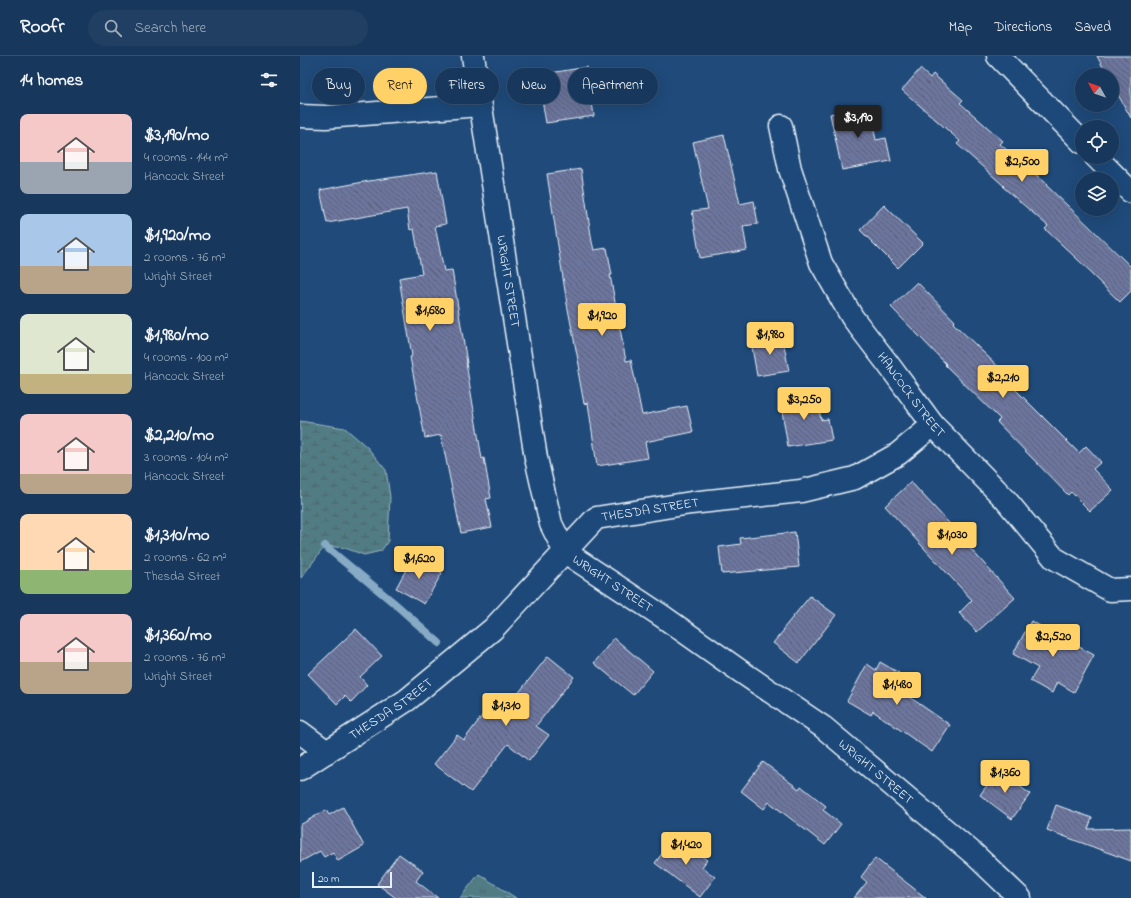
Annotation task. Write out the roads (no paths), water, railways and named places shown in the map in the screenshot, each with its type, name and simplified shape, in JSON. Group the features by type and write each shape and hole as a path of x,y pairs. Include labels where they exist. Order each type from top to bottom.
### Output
{"street":[{"name":"WRIGHT STREET","path":"473,56 536,458 551,524 565,552 662,616 823,727 975,855 1020,898"},
{"path":"998,56 1075,135"},
{"path":"300,116 326,117 480,105"},
{"name":"HANCOCK STREET","path":"781,126 790,169 822,263 852,317 933,425 1004,499 1054,558 1110,590 1131,589"},
{"path":"1103,164 1131,192"},
{"name":"THESDA STREET","path":"300,769 407,700 493,629 596,518 691,503 801,490 855,478 898,454 933,425"},
{"path":"300,732 327,752"}],"waterway":[{"path":"325,546 394,603 439,643"}]}
